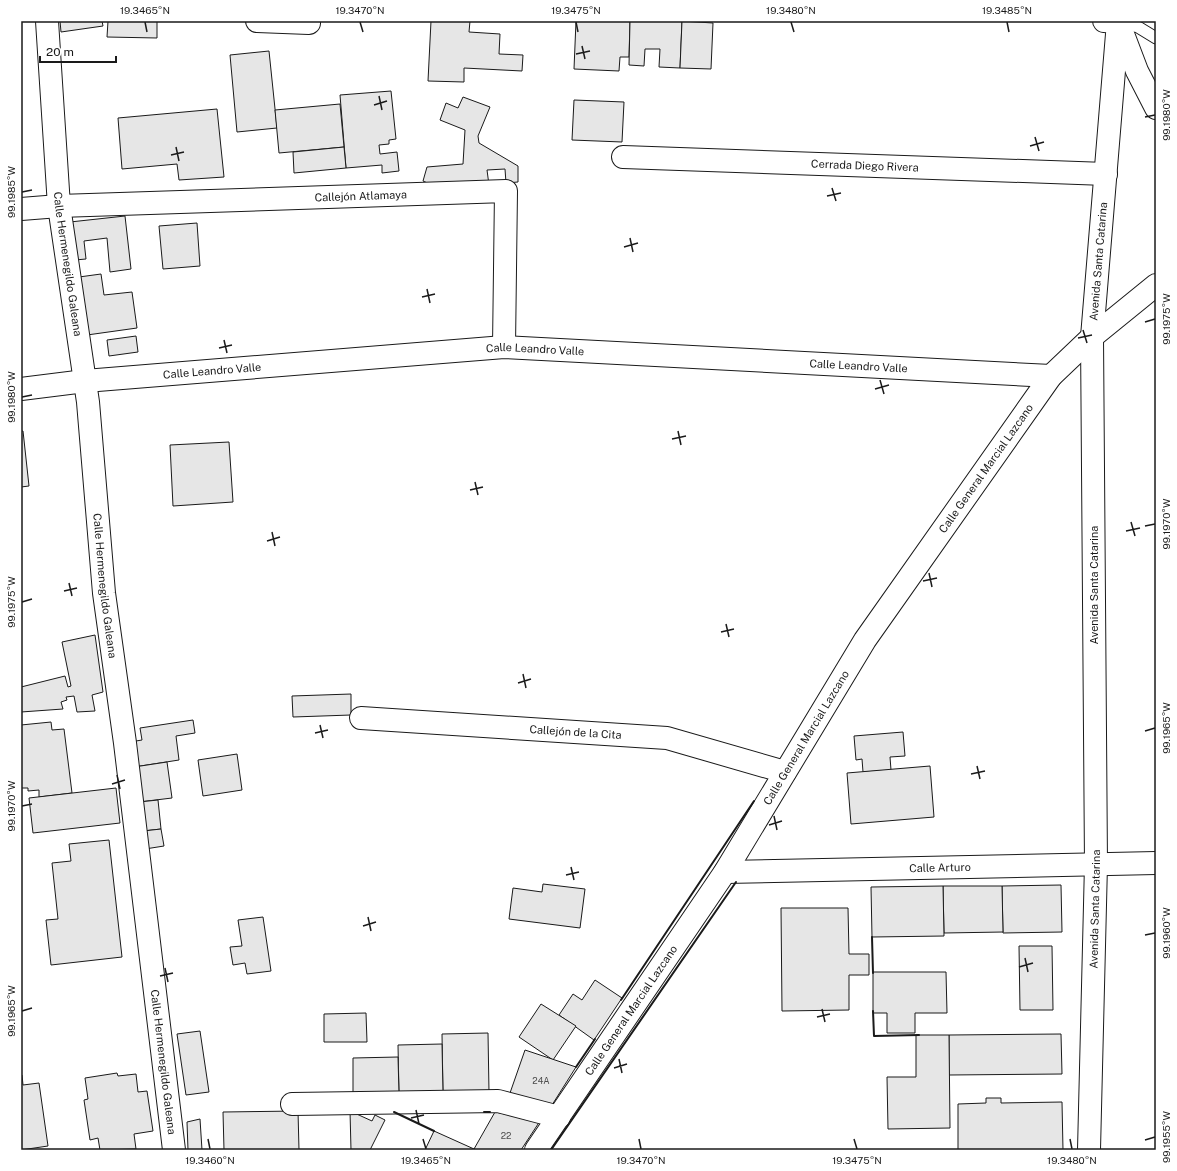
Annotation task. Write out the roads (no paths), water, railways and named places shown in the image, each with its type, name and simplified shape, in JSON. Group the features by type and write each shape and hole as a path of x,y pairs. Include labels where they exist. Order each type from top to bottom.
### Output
{"street":[{"name":"Calle Hermenegildo Galeana","path":"47,21 59,206 88,402 104,593 126,751 174,1150"},
{"path":"257,21 309,23"},
{"path":"1113,21 1156,108"},
{"name":"Avenida Santa Catarina","path":"1089,1150 1096,864 1092,337 1106,174 1113,21"},
{"name":"Cerrada Diego Rivera","path":"623,157 1106,174"},
{"name":"Callejón Atlamaya","path":"59,206 506,191 504,347"},
{"path":"21,209 59,206"},
{"path":"1092,337 1156,285"},
{"name":"Calle General Marcial Lazcano","path":"536,1150 725,872 865,640 1050,376 1092,337"},
{"name":"Calle Leandro Valle","path":"21,389 85,381 504,347 1050,376"},
{"name":"Callejón de la Cita","path":"361,718 667,738 785,772"},
{"name":"Calle Arturo","path":"725,872 1156,863"},
{"path":"292,1104 498,1100 559,1117"}],"lane":[{"path":"1113,21 1138,27 1156,38"}]}
